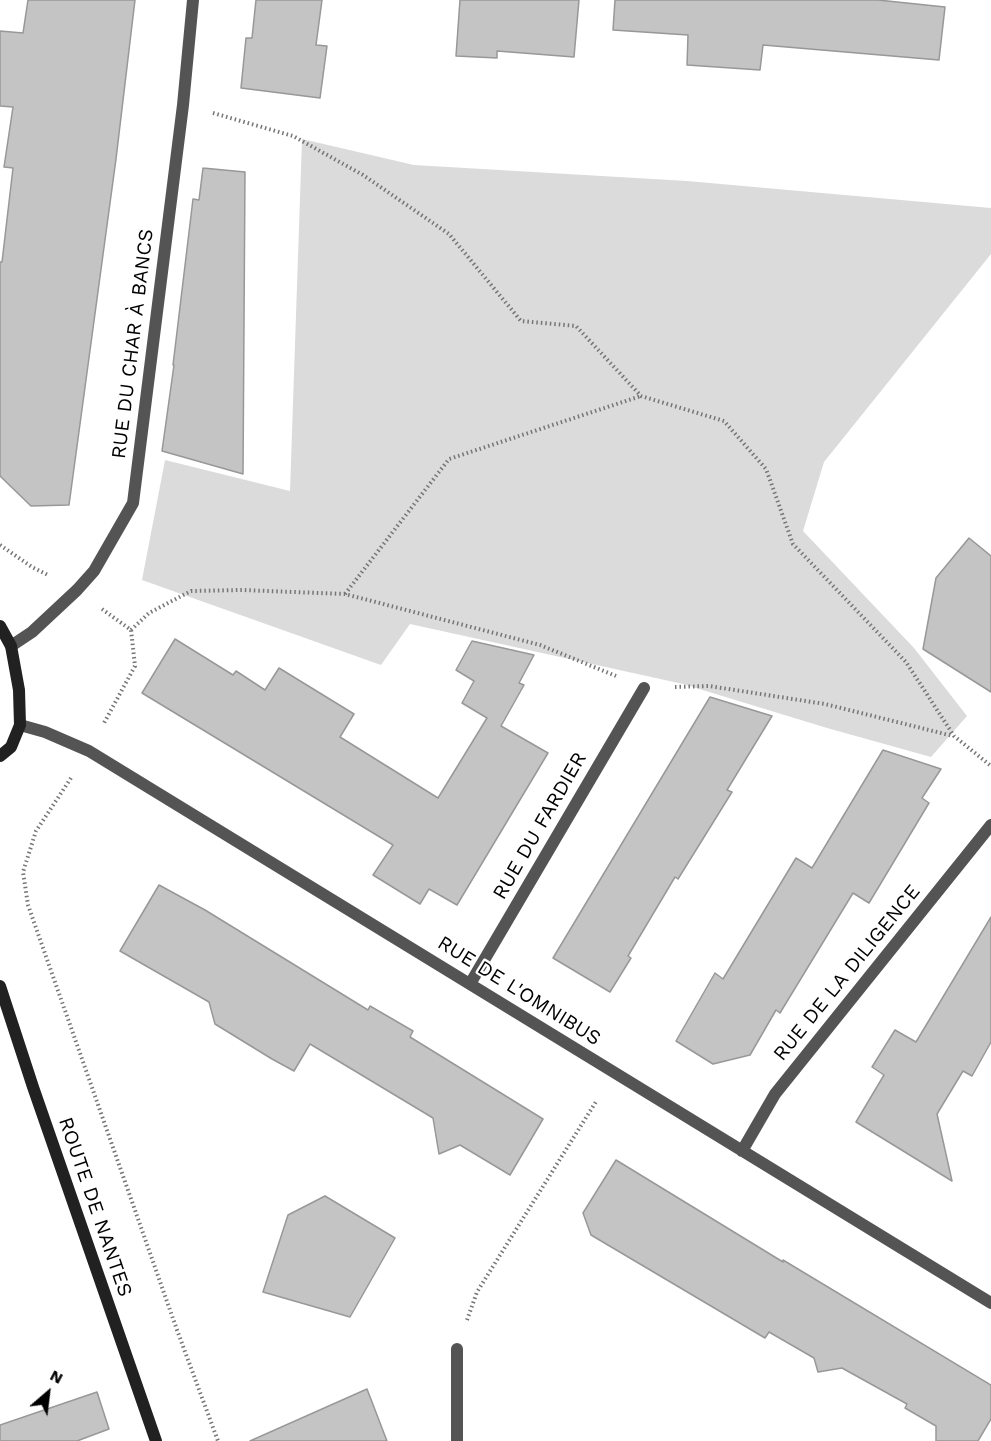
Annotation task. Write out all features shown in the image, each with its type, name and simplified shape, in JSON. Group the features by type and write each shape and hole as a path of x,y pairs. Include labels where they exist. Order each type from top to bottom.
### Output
{"main road":[{"path":"0,626 11,646 19,690 20,725 12,747 0,756"},
{"name":"ROUTE DE NANTES","path":"0,986 156,1441"}],"street":[{"name":"RUE DU CHAR À BANCS","path":"11,646 32,632 94,571 133,503 183,105 193,0"},
{"name":"RUE DU FARDIER","path":"470,984 644,688"},
{"name":"RUE DE L'OMNIBUS","path":"20,725 45,732 89,751 991,1303"},
{"name":"RUE DE LA DILIGENCE","path":"742,1151 775,1094 991,825"},
{"path":"457,1349 457,1441"}],"path":[{"path":"183,105 293,136 363,174 449,234 520,321 576,326 641,396 724,420 766,469 793,544 906,662 954,736 991,766"},
{"path":"345,594 449,459 641,396"},
{"path":"0,545 32,567 77,590 131,630 135,666 89,751 36,831 23,872 28,905 218,1441"},
{"path":"131,630 149,613 191,591 242,590 345,594 540,645 644,688 709,686 825,704 954,736"},
{"path":"457,1349 477,1292 614,1072"}],"shaded area":[{"path":"302,139 414,165 687,181 991,208 991,254 824,462 803,531 914,648 967,716 931,757 683,684 410,624 381,665 142,580 165,460 290,491"}],"building":[{"path":"28,0 135,0 69,505 31,506 0,476 0,262 2,262 13,168 4,167 13,107 0,106 0,31 23,33"},
{"path":"256,0 322,0 316,45 327,46 320,98 241,88 246,38 252,38"},
{"path":"460,0 579,0 574,57 497,51 497,58 456,56"},
{"path":"615,0 878,0 945,7 939,60 763,45 760,70 687,65 688,35 613,30"},
{"path":"203,168 245,172 243,474 162,451 193,199 199,200"},
{"path":"969,538 991,556 991,692 923,649 936,578"},
{"path":"175,639 233,675 236,671 265,690 279,668 354,714 340,737 438,798 487,718 462,703 474,681 456,670 472,641 534,655 519,683 524,685 501,726 548,753 457,905 429,889 420,904 373,875 393,845 142,693"},
{"path":"710,697 772,716 727,790 732,792 678,879 675,877 628,956 631,958 610,992 553,958"},
{"path":"883,750 941,769 922,798 929,803 869,903 853,893 780,1013 776,1010 750,1055 713,1064 676,1041 715,973 723,979 796,858 812,868"},
{"path":"159,885 205,910 368,1010 370,1006 413,1031 410,1037 543,1119 510,1175 460,1145 439,1154 433,1118 310,1044 294,1071 272,1059 215,1024 209,1002 120,951"},
{"path":"991,917 991,1042 972,1076 963,1071 937,1114 952,1181 856,1122 884,1075 872,1067 895,1030 916,1042"},
{"path":"616,1160 991,1385 991,1419 978,1441 936,1441 936,1426 905,1408 907,1404 842,1368 818,1372 814,1358 769,1332 765,1338 591,1235 583,1213"},
{"path":"325,1196 395,1238 350,1317 263,1292 288,1215"},
{"path":"367,1389 387,1441 250,1441"},
{"path":"97,1392 109,1429 77,1441 0,1441 0,1425"}]}
